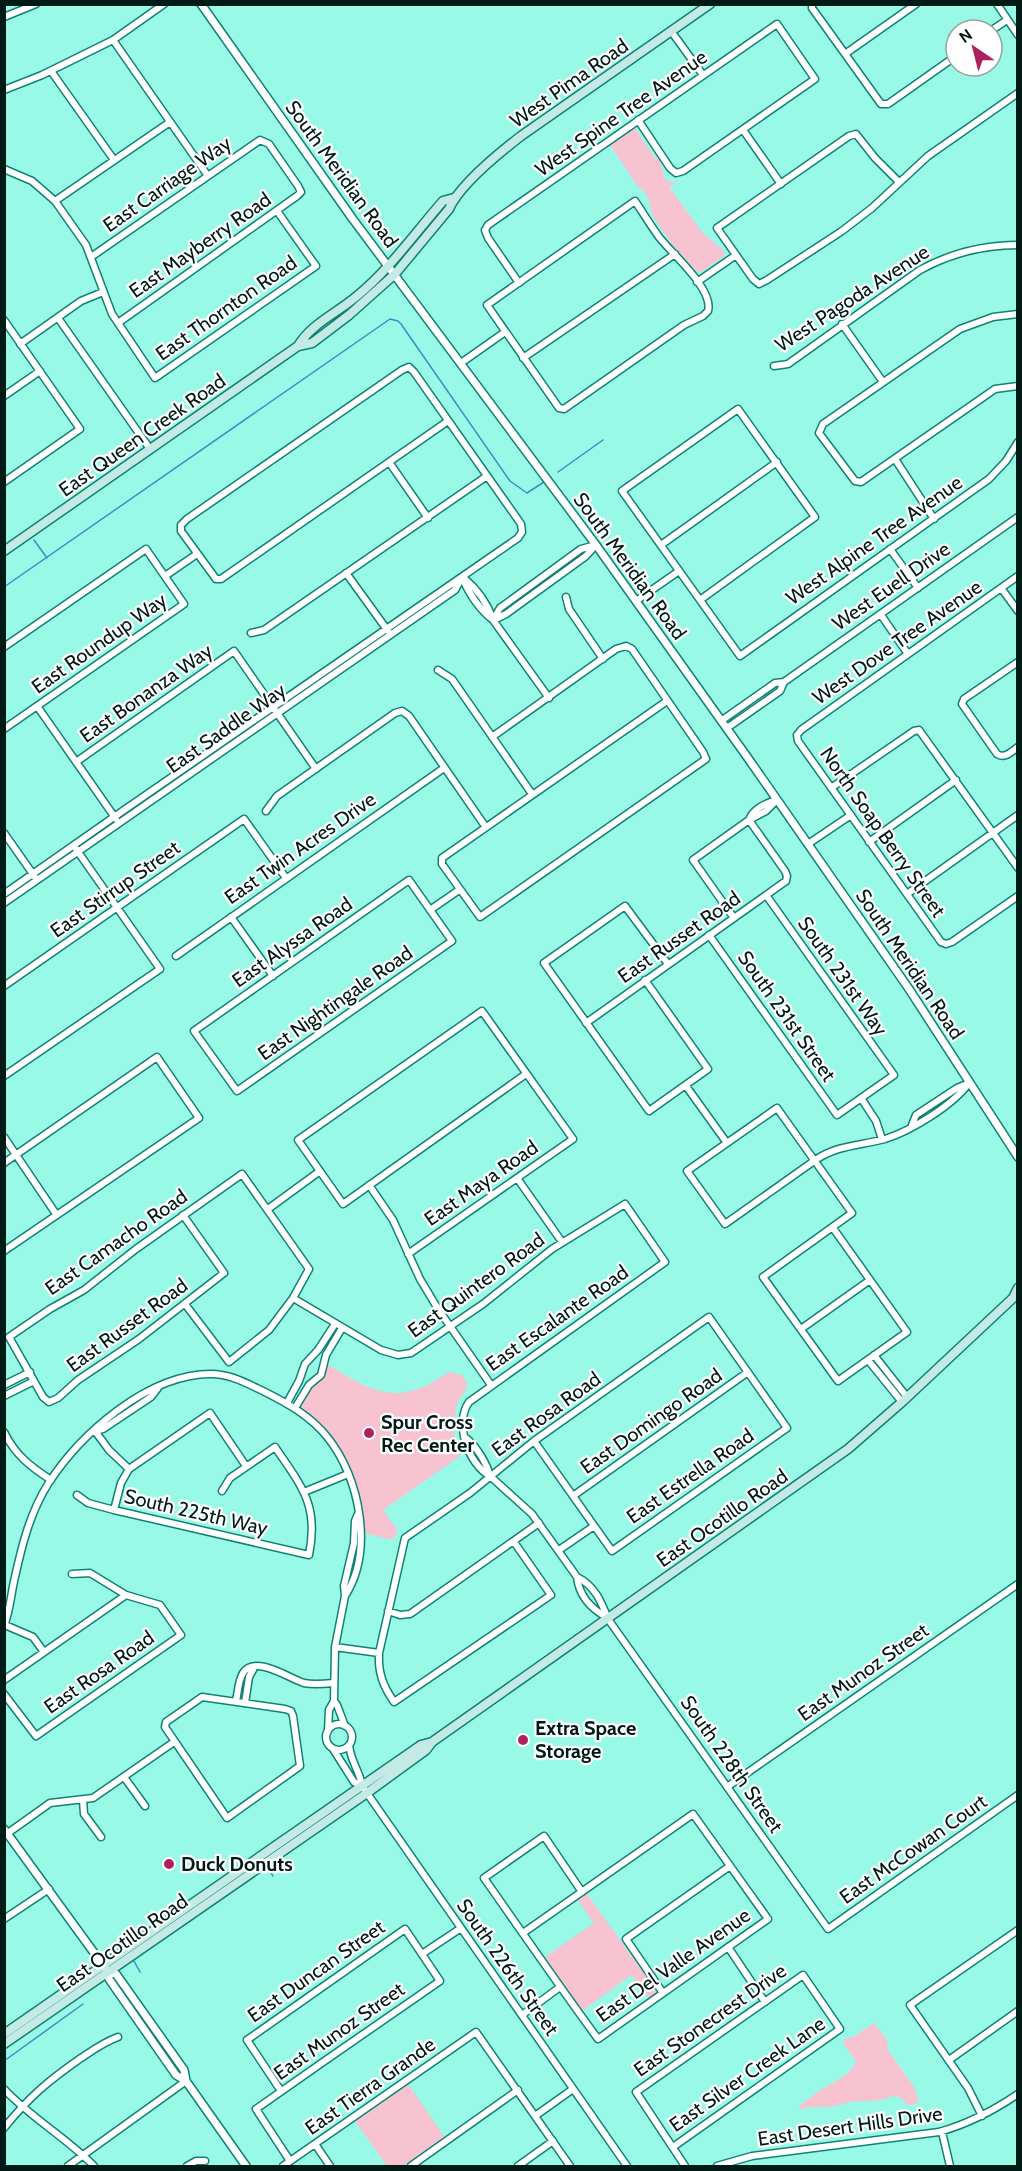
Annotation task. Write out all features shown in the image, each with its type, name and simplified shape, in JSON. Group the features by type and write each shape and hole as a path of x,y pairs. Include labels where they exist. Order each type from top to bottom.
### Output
{"main road":[{"name":"West Pima Road","path":"395,274 449,209 454,198 488,163 521,136 710,4"},
{"name":"West Pima Road","path":"388,266 443,201 454,198"},
{"name":"East Queen Creek Road","path":"298,346 306,333 357,297 388,266"},
{"name":"East Queen Creek Road","path":"4,551 298,346 312,343 349,315 395,274"},
{"path":"1015,1298 1017,1288"},
{"name":"East Ocotillo Road","path":"4,2034 106,1968 365,1789 421,1745 432,1742 848,1449 905,1400 1015,1298"},
{"name":"East Ocotillo Road","path":"4,2044 106,1968"}],"street":[{"path":"4,17 36,4"},
{"path":"4,90 51,71 113,40 164,4"},
{"name":"South Meridian Road","path":"201,4 352,218 596,545 727,728 909,989 1017,1157"},
{"path":"812,4 812,8 881,104 888,104 944,64"},
{"path":"845,54 916,4"},
{"path":"997,4 1017,35"},
{"name":"West Spine Tree Avenue","path":"519,283 488,238 485,230 488,225 777,24 815,79 743,130"},
{"path":"671,31 703,75"},
{"path":"113,40 208,176"},
{"path":"51,71 114,160"},
{"path":"899,182 875,158 856,134 849,136 717,228 753,279 759,284 842,231 872,208 928,156 1017,93"},
{"path":"638,120 670,168 676,173 683,171 743,130 782,183"},
{"path":"55,201 170,122"},
{"name":"East Carriage Way","path":"91,257 256,142 263,141 269,144 301,192"},
{"path":"4,169 32,182 55,201 86,245 102,292 118,324"},
{"name":"East Mayberry Road","path":"118,324 301,192"},
{"path":"635,201 658,236 675,254 705,293 710,305 708,311 684,325 564,409 555,405 487,305 635,201"},
{"name":"East Thornton Road","path":"118,324 155,378 316,266 277,211"},
{"name":"West Pagoda Avenue","path":"774,366 788,364 920,270 940,259 984,247 1017,245"},
{"path":"524,358 675,254"},
{"path":"697,282 736,255"},
{"path":"20,344 81,301 102,292"},
{"path":"1017,314 993,317 960,329 820,428 819,433 855,481 861,482 995,389 1017,386"},
{"path":"58,318 150,449"},
{"path":"4,320 80,429 4,482"},
{"path":"842,324 883,382"},
{"path":"461,363 505,332"},
{"path":"251,633 264,630 487,476 414,372 409,368 402,370 186,519 181,525 181,531 216,579 221,579 448,421"},
{"path":"4,396 40,371"},
{"path":"738,409 777,462 815,517 700,600 622,491 738,409"},
{"name":"West Alpine Tree Avenue","path":"700,600 740,656 989,479 1006,461 1017,442"},
{"path":"895,459 934,519"},
{"path":"389,462 428,518"},
{"path":"661,545 777,462"},
{"name":"East Saddle Way","path":"4,894 78,852 386,628 518,538 522,532 521,524 487,476"},
{"name":"West Euell Drive","path":"721,721 775,683 784,682 1017,517"},
{"path":"493,620 500,608 581,549 596,545"},
{"path":"4,647 146,549 165,576 197,554"},
{"path":"890,549 918,588"},
{"path":"636,601 679,571"},
{"path":"346,573 390,635"},
{"name":"East Roundup Way","path":"4,729 184,604 165,576"},
{"name":"West Dove Tree Avenue","path":"797,735 1017,576"},
{"path":"462,577 475,601 493,620 549,698"},
{"name":"East Saddle Way","path":"4,903 74,845 114,816 390,635 455,590 462,577"},
{"path":"1001,588 1017,611"},
{"path":"566,597 569,609 603,659"},
{"path":"880,615 908,654"},
{"path":"492,737 616,649 626,646 632,649 703,752 706,759 480,918 442,864 442,858 667,701"},
{"name":"East Bonanza Way","path":"76,762 234,651 275,709"},
{"path":"1017,662 964,699 962,704 976,726 1001,756 1006,756 1017,747"},
{"path":"438,670 452,679 532,794"},
{"name":"West Euell Drive","path":"727,728 780,691 784,682"},
{"path":"37,706 118,823"},
{"path":"275,709 316,769"},
{"path":"266,811 277,796 395,713 402,711 409,716 485,826"},
{"path":"831,788 914,731 919,730 1017,868"},
{"name":"North Soap Berry Street","path":"797,735 798,741 941,942 946,944 952,942 1017,896"},
{"name":"East Twin Acres Drive","path":"176,956 444,768"},
{"path":"870,842 956,780"},
{"path":"734,918 693,860 749,820 766,811 777,800"},
{"path":"808,844 850,815"},
{"path":"907,894 1017,815"},
{"name":"East Stirrup Street","path":"4,987 244,819 286,878"},
{"name":"East Russet Road","path":"586,1023 786,880 787,876 749,820"},
{"path":"4,833 35,877"},
{"path":"4,1076 160,969 74,845"},
{"name":"East Alyssa Road","path":"194,1031 409,880 430,910"},
{"path":"430,910 459,890"},
{"name":"South 231st Way","path":"766,895 894,1075 861,1098"},
{"path":"645,980 708,1069 649,1111 544,963 625,906 668,964"},
{"name":"East Nightingale Road","path":"194,1031 237,1091 452,941 430,910"},
{"path":"231,917 273,976"},
{"name":"South 231st Street","path":"709,935 837,1115 861,1098"},
{"path":"482,1011 526,1074 343,1204 298,1140 482,1011"},
{"path":"4,1163 157,1057 199,1118 4,1251"},
{"name":"East Maya Road","path":"408,1254 573,1139 526,1074"},
{"path":"833,1228 906,1332 838,1381 763,1276 852,1213 814,1161 777,1108 687,1171 725,1224 814,1161 830,1151 896,1135 912,1125 921,1123 961,1094 969,1083"},
{"path":"686,1086 726,1143"},
{"path":"861,1098 876,1121 882,1139"},
{"path":"4,1137 56,1214"},
{"path":"185,1304 229,1362 269,1330 293,1298 309,1269 268,1209 320,1171"},
{"name":"East Camacho Road","path":"30,1372 9,1337 50,1309 84,1290 183,1215 242,1174 268,1209"},
{"path":"517,1178 562,1242"},
{"path":"369,1185 393,1220 420,1279 491,1385"},
{"name":"East Quintero Road","path":"293,1298 381,1350 398,1355 411,1353 483,1304 533,1262 625,1204 665,1262"},
{"name":"East Russet Road","path":"34,1381 43,1397 49,1402 58,1398 78,1380 139,1339 224,1273 183,1215"},
{"name":"East Escalante Road","path":"468,1402 665,1262"},
{"path":"801,1329 870,1280"},
{"name":"East Rosa Road","path":"388,1611 405,1538 470,1493 534,1441 709,1317 748,1372"},
{"path":"291,1405 305,1364 335,1324"},
{"path":"291,1405 321,1374 326,1355 342,1328"},
{"path":"874,1355 905,1400"},
{"path":"310,1360 316,1360 322,1366"},
{"path":"868,1360 905,1400"},
{"path":"4,1396 11,1393 34,1381 30,1372 6,1385 11,1393"},
{"path":"303,1372 309,1378 314,1379"},
{"name":"East Estrella Road","path":"594,1526 612,1551 787,1428 748,1372"},
{"name":"East Domingo Road","path":"573,1496 748,1372"},
{"path":"44,1652 33,1637 5,1625 25,1537 33,1512 51,1480 73,1451 95,1431 100,1423 147,1392 195,1375 214,1374 242,1381 291,1405 312,1421 328,1438 348,1474 355,1495 361,1520 360,1546 351,1587 345,1596 335,1647 334,1701 330,1710 326,1741 354,1782 365,1789"},
{"name":"South 228th Street","path":"468,1402 464,1415 465,1437 470,1440 473,1452 488,1468 490,1476 515,1497 539,1523 577,1577 578,1586 585,1600 596,1612 608,1619"},
{"path":"114,1510 121,1483 129,1469 210,1413 246,1466"},
{"path":"95,1431 129,1469"},
{"path":"4,1432 29,1466 51,1480"},
{"path":"534,1441 594,1526 559,1550"},
{"path":"222,1491 230,1478 275,1446 304,1492 348,1474"},
{"name":"South 225th Way","path":"77,1495 88,1503 114,1510 309,1556 313,1536 312,1515 304,1492"},
{"path":"514,1542 551,1595 394,1702 382,1684 379,1673 379,1653 388,1611 400,1615 410,1614 539,1523"},
{"path":"4,1680 126,1595 90,1573 72,1574"},
{"name":"South 228th Street","path":"577,1577 587,1582 593,1589 608,1619 828,1929"},
{"name":"East Munoz Street","path":"727,1787 1017,1584"},
{"name":"East Rosa Road","path":"4,1694 36,1736 181,1635 160,1605 126,1595"},
{"path":"335,1647 379,1653"},
{"path":"236,1701 242,1675 247,1669 260,1667 278,1671 310,1684 333,1683"},
{"path":"244,1703 249,1677 254,1668"},
{"path":"202,1697 236,1701 291,1711 301,1764 298,1769 227,1818 174,1742 165,1725 202,1697"},
{"path":"334,1701 351,1734 349,1745 352,1762 365,1789"},
{"path":"328,1731 337,1725 345,1726"},
{"path":"174,1742 93,1798 48,1804 6,1831 106,1968 109,1979 176,2075 186,2081 246,2166"},
{"path":"333,1749 342,1750 349,1745"},
{"path":"124,1777 145,1806"},
{"name":"South 226th Street","path":"365,1789 627,2166"},
{"name":"East McCowan Court","path":"828,1929 1017,1795"},
{"path":"83,1800 84,1814 101,1837"},
{"path":"523,1933 693,1814 730,1866 626,1939 663,1993"},
{"path":"522,2015 560,1987 484,1878 544,1836 582,1892"},
{"name":"East Del Valle Avenue","path":"560,1987 598,2038 768,1919 730,1866"},
{"path":"4,1919 49,1889"},
{"path":"422,1954 461,1928"},
{"name":"East Duncan Street","path":"281,2091 247,2040 405,1929 422,1954"},
{"path":"982,2116 968,2088 910,2005 1017,1930"},
{"path":"728,1947 765,2002"},
{"name":"East Munoz Street","path":"290,2161 256,2109 440,1981 422,1954"},
{"name":"East Stonecrest Drive","path":"673,2146 636,2092 803,1975 840,2029"},
{"path":"948,2060 1017,2011"},
{"name":"East Silver Creek Lane","path":"673,2146 840,2029"},
{"name":"East Tierra Grande","path":"283,2166 476,2032 518,2090"},
{"path":"4,2128 47,2081 106,2041 118,2037"},
{"path":"68,2166 186,2081"},
{"path":"4,2089 21,2107 94,2166"},
{"path":"535,2116 573,2089"},
{"path":"411,2166 518,2090 570,2166"},
{"name":"East Desert Hills Drive","path":"717,2166 752,2156 942,2132 982,2116 1017,2094"},
{"path":"942,2132 950,2166"},
{"path":"518,2166 553,2141"},
{"path":"315,2144 330,2166"},
{"path":"673,2146 685,2166"},
{"path":"187,2166 196,2161 205,2161"}],"shaded area":[{"path":"635,128 655,158 659,158 665,179 671,182 678,181 669,187 702,232 725,252 724,256 701,272 696,271 671,243 652,215 645,192 638,187 610,145"},
{"path":"325,1363 372,1389 386,1392 400,1393 415,1390 449,1372 462,1375 467,1384 457,1404 455,1417 455,1438 460,1456 383,1510 398,1531 392,1540 364,1533 358,1493 348,1463 329,1436 300,1409 308,1390 319,1380"},
{"path":"586,1893 657,1991 649,1999 631,1975 581,2012 544,1958 594,1923 577,1899"},
{"path":"874,2023 887,2040 888,2050 914,2087 919,2102 910,2106 895,2096 875,2101 854,2101 831,2107 808,2107 800,2110 799,2106 850,2071 856,2061 844,2045 844,2039 853,2037"},
{"path":"408,2084 445,2138 405,2166 387,2166 355,2121"}],"waterway":[{"path":"4,587 390,319 401,324 510,481 527,493 544,482"},
{"path":"558,472 603,440"},
{"path":"34,540 47,558"},
{"path":"269,1870 273,1876"},
{"path":"134,1961 140,1972"},
{"path":"4,2061 83,2004"}],"place":[{"name":"Spur Cross Rec Center","path":"369,1433"},
{"name":"Extra Space Storage","path":"523,1740"},
{"name":"Duck Donuts","path":"169,1864"}]}
